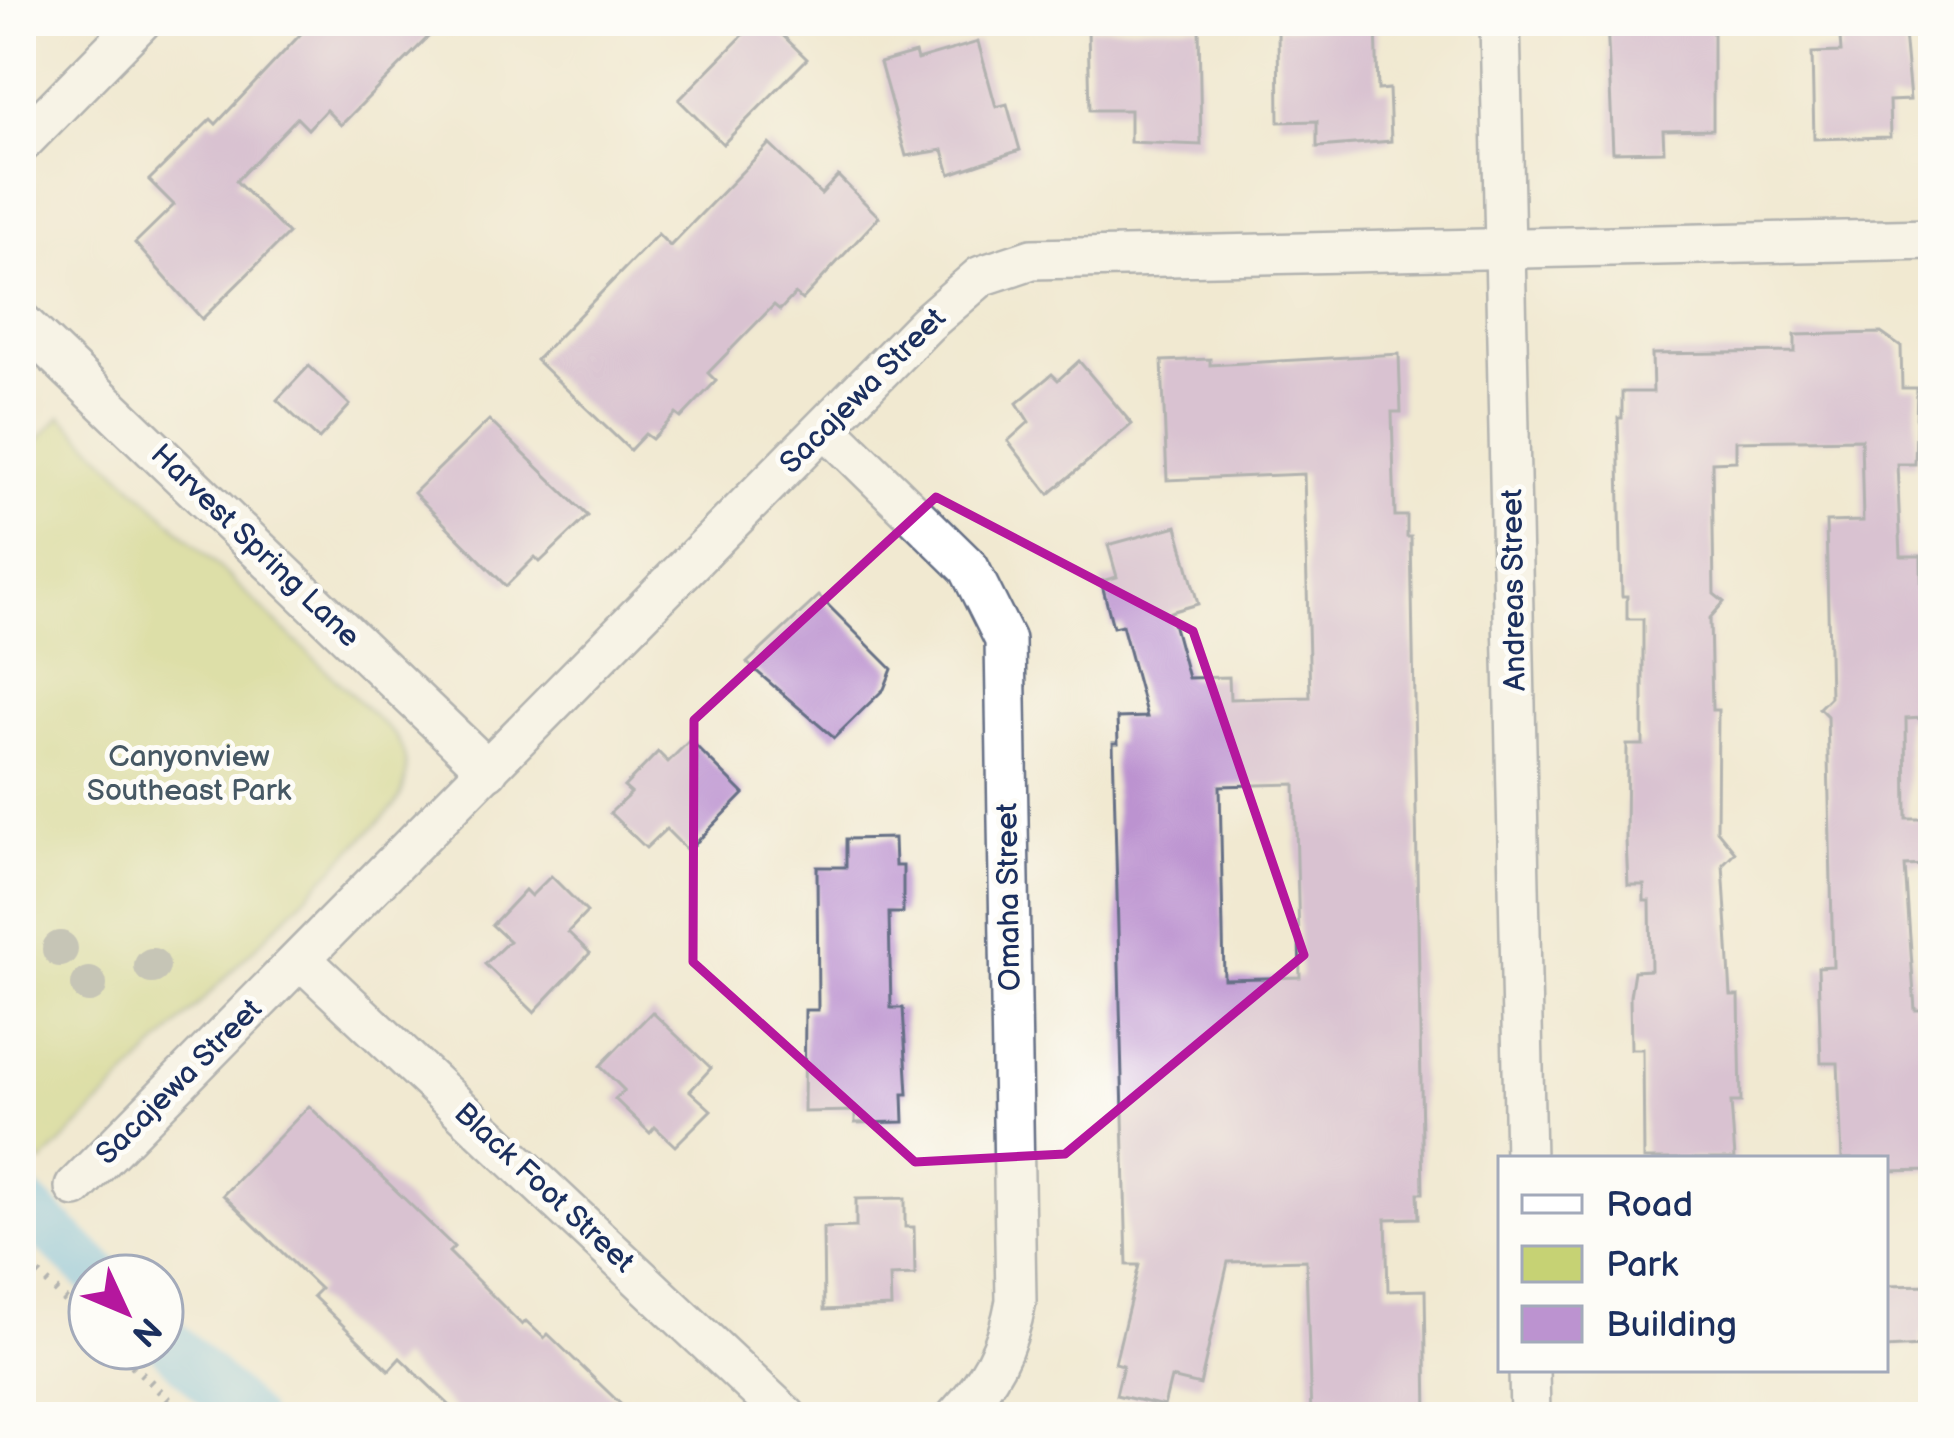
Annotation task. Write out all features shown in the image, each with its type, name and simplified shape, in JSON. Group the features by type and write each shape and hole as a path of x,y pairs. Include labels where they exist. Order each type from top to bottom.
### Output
{"street":[{"path":"21,143 141,21"},
{"name":"Andreas Street","path":"1500,21 1525,1156"},
{"name":"Sacajewa Street","path":"75,1187 981,276 1032,259 1933,239"},
{"name":"Harvest Spring Lane","path":"21,322 488,770"},
{"name":"Omaha Street","path":"826,428 969,568 1005,640 1016,1301 1008,1346 985,1385 956,1417"},
{"name":"Black Foot Street","path":"302,959 787,1417"},
{"path":"1529,1372 1530,1417"}],"path":[{"path":"21,1257 66,1301"},
{"path":"140,1372 187,1417"}],"highlighted area":[{"path":"936,497 1193,631 1304,955 1065,1154 915,1162 693,962 694,720"}],"green space":[{"name":"Canyonview Southeast Park","path":"61,416 396,737 406,772 394,807 42,1163 21,1144 21,458"}],"building":[{"path":"313,21 444,21 341,125 326,110 308,129 297,118 236,181 288,234 202,319 135,243 174,205 149,180 211,119 216,124"},
{"path":"757,21 768,21 807,59 723,144 679,100"},
{"path":"1607,21 1713,21 1713,129 1663,130 1664,151 1613,152"},
{"path":"1903,22 1910,100 1889,101 1890,137 1814,139 1812,53 1841,52 1839,23"},
{"path":"1199,25 1201,145 1130,142 1130,110 1090,110 1088,28"},
{"path":"1376,25 1378,90 1389,89 1391,141 1317,147 1317,121 1279,122 1278,28"},
{"path":"978,42 996,107 1007,104 1020,150 950,174 943,150 906,156 880,63 915,53 917,60"},
{"path":"769,144 821,194 838,176 879,217 802,300 795,294 780,310 774,305 708,373 716,381 681,418 676,414 652,439 645,434 630,450 536,360 658,234 670,246"},
{"path":"1881,333 1901,347 1902,388 1917,388 1915,464 1897,464 1901,556 1921,556 1923,718 1906,719 1907,819 1925,819 1926,865 1905,866 1915,1010 1931,1010 1933,1170 1888,1171 1888,1156 1842,1156 1838,1063 1821,1063 1818,967 1833,966 1827,716 1819,708 1830,697 1826,522 1863,521 1861,439 1736,441 1736,461 1712,462 1714,594 1724,602 1710,618 1712,710 1718,710 1717,830 1735,852 1723,864 1731,996 1739,996 1741,1102 1731,1102 1735,1156 1644,1156 1643,1049 1631,1049 1630,996 1634,971 1651,970 1650,901 1644,901 1644,885 1628,885 1626,840 1627,745 1643,745 1643,619 1627,619 1627,596 1622,596 1618,418 1622,418 1622,392 1653,392 1652,354 1795,352 1795,335"},
{"path":"1399,354 1401,412 1392,412 1395,516 1407,516 1407,537 1411,537 1423,1193 1418,1193 1419,1218 1386,1219 1388,1291 1425,1290 1427,1417 1311,1417 1306,1260 1228,1262 1200,1385 1171,1378 1164,1406 1116,1395 1123,1365 1115,1363 1139,1265 1127,1265 1113,743 1118,743 1117,718 1147,717 1122,625 1113,627 1101,581 1117,577 1108,545 1177,526 1198,604 1170,612 1188,678 1229,677 1230,699 1310,697 1304,474 1167,480 1162,361 1210,359 1210,365","holes":["1295,784 1300,977 1224,979 1220,786"]},
{"path":"1079,361 1132,424 1049,494 1008,441 1029,422 1017,403 1052,374 1058,380"},
{"path":"309,366 350,405 319,439 277,400"},
{"path":"489,420 588,516 540,562 535,557 506,586 414,493"},
{"path":"819,596 892,669 884,689 834,738 747,663"},
{"path":"690,740 744,794 688,851 666,829 646,848 610,813 631,793 624,787 658,752 668,762"},
{"path":"894,838 895,866 903,866 903,913 889,913 891,1008 903,1008 908,1094 903,1094 904,1122 855,1123 855,1111 804,1112 805,1010 818,1010 817,867 846,867 846,839"},
{"path":"551,876 587,912 568,932 590,953 534,1012 485,964 509,941 492,925 525,890 531,896"},
{"path":"652,1012 711,1068 690,1091 711,1110 675,1146 655,1127 650,1133 615,1099 624,1090 600,1066"},
{"path":"309,1106 454,1247 449,1252 522,1325 526,1321 544,1338 548,1334 634,1417 462,1417 400,1358 389,1370 313,1296 320,1289 223,1195"},
{"path":"905,1198 905,1227 914,1227 915,1275 890,1276 891,1307 824,1310 823,1228 856,1227 856,1199"},
{"path":"1933,1285 1933,1332 1922,1333 1922,1346 1888,1348 1888,1286"}],"waterway":[{"path":"21,1202 74,1252"},
{"path":"186,1359 247,1417"}]}
